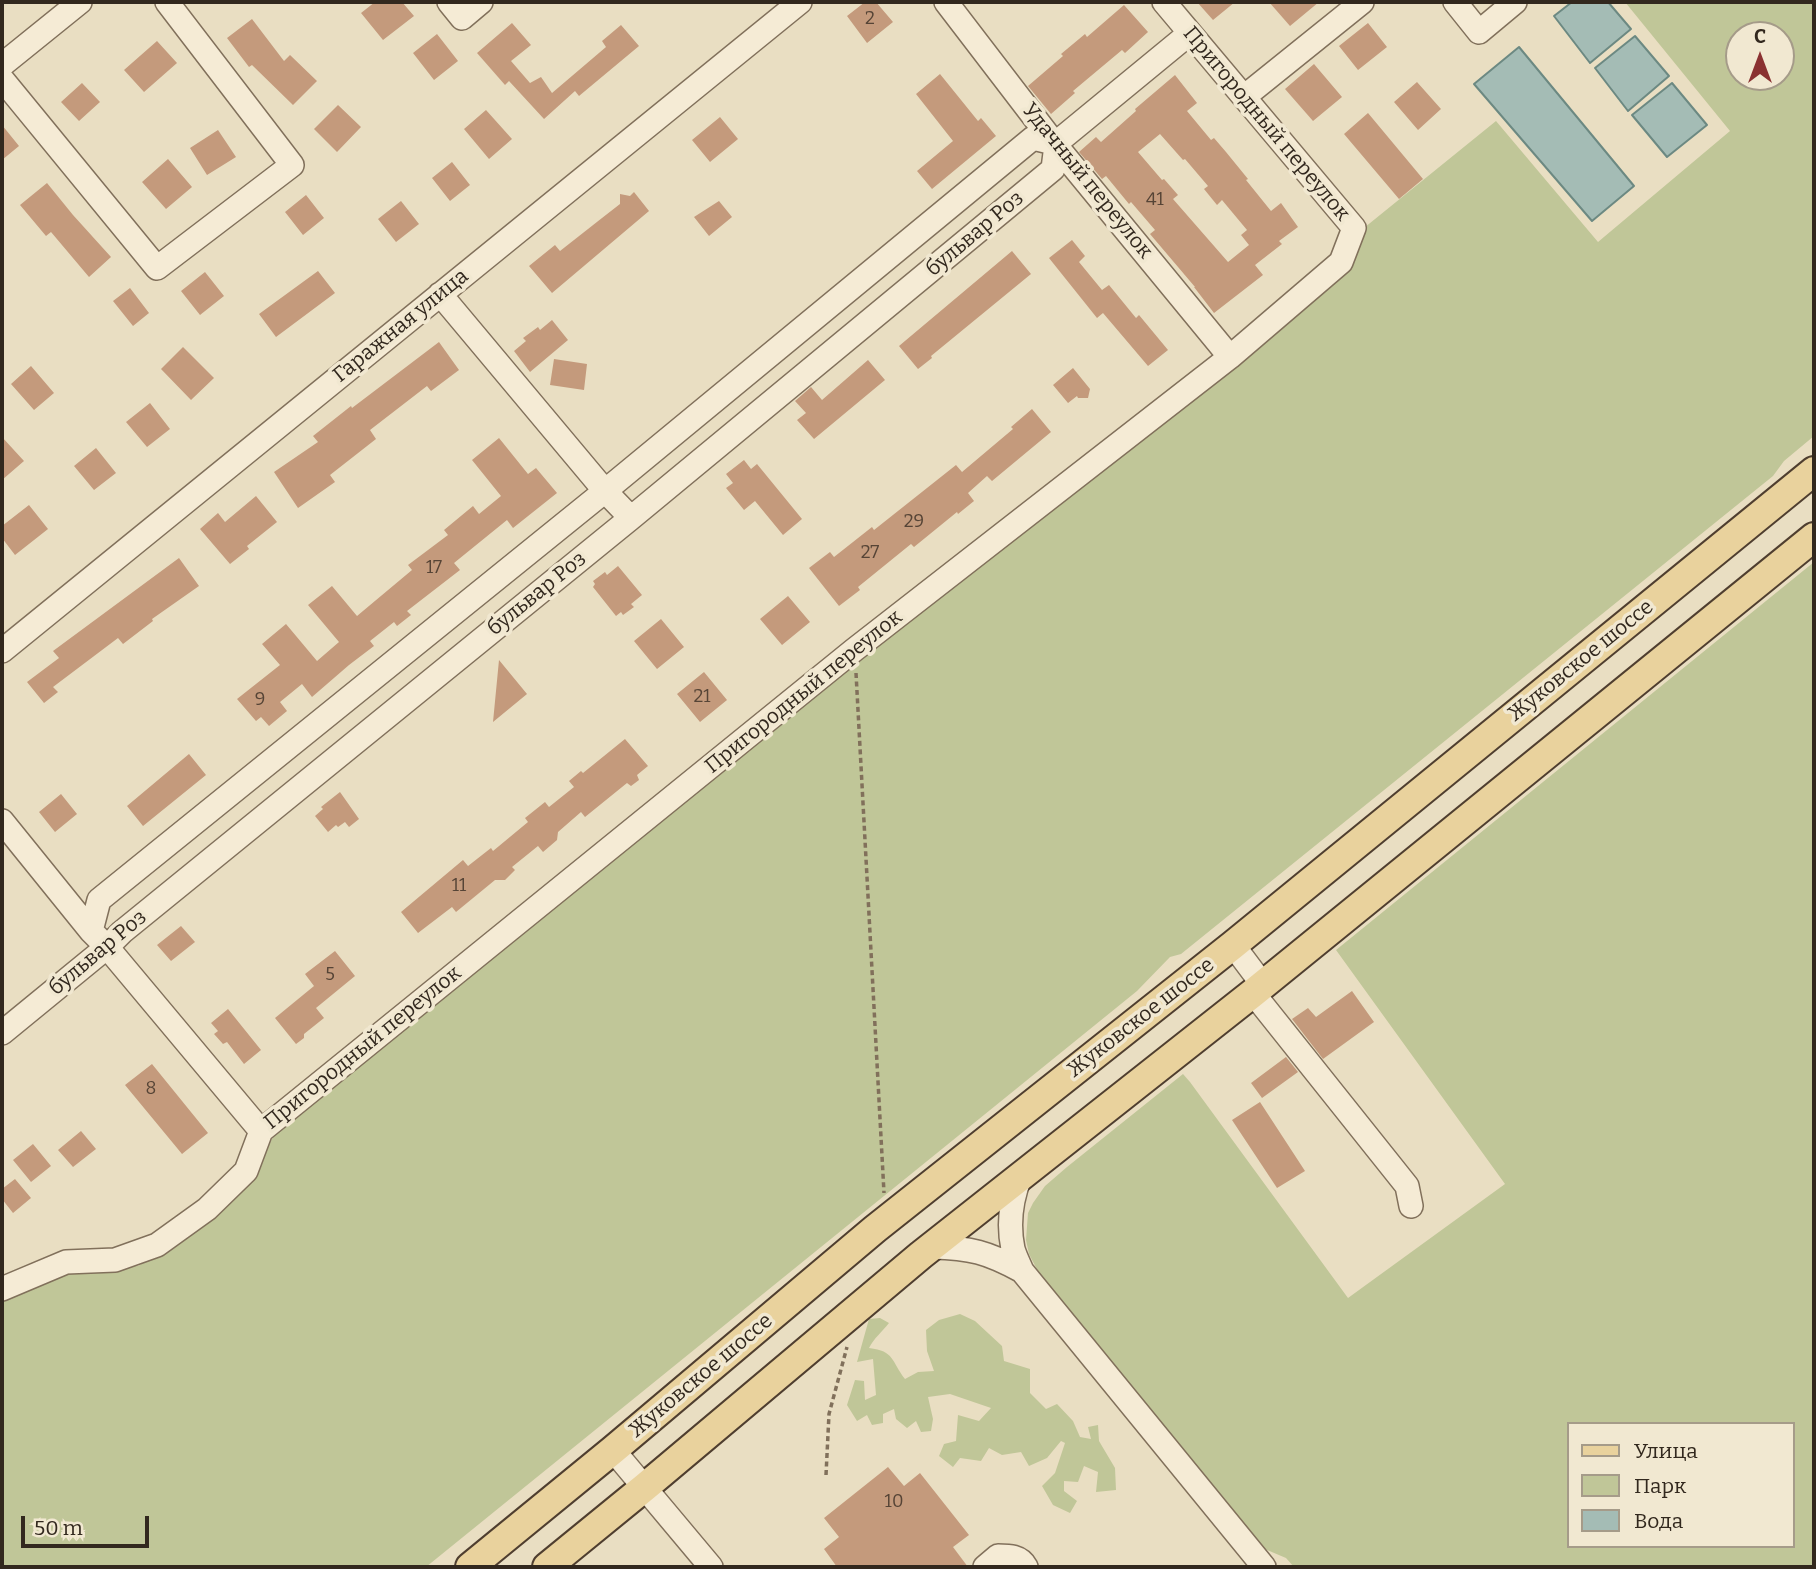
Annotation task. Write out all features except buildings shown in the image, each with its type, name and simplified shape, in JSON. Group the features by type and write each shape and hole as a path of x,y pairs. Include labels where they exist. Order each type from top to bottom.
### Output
{"main road":[{"name":"Жуковское шоссе","path":"470,1567 614,1450 875,1229 1233,945 1814,471"},
{"path":"549,1567 857,1307 1258,989 1814,537"}],"street":[{"path":"2,65 79,2"},
{"path":"2,79 157,268 292,165 167,2"},
{"path":"449,2 462,18 481,2"},
{"name":"Гаражная улица","path":"2,651 800,2"},
{"name":"Удачный переулок","path":"946,2 1055,144 1230,357"},
{"name":"Пригородный переулок","path":"2,1288 66,1262 115,1260 157,1245 207,1209 246,1171 261,1131 854,650 1230,357 1341,262 1354,228 1164,2"},
{"path":"1244,97 1362,2"},
{"path":"1455,2 1479,32 1515,2"},
{"path":"99,939 99,900 605,491 1033,138 1055,144 1190,33"},
{"name":"бульвар Роз","path":"2,1033 99,939 133,923 631,518 1053,169 1055,144"},
{"path":"440,294 605,491 631,518"},
{"path":"2,821 261,1131"},
{"path":"1233,945 1258,989 1407,1186 1410,1206"},
{"path":"1020,1177 1013,1195 1011,1219 1013,1249 1022,1270 1264,1567"},
{"path":"932,1247 957,1247 983,1252 1022,1270"},
{"path":"614,1450 710,1567"},
{"path":"985,1567 998,1556 1008,1556 1016,1557 1026,1567"}],"path":[{"path":"854,650 884,1192 875,1229"},
{"path":"826,1475 829,1414 846,1348"}],"green space":[{"path":"1625,2 1814,2 1814,436 1784,461 1773,476 1181,954 1170,957 1137,991 426,1567 2,1567 2,1297 76,1267 138,1266 157,1255 254,1169 286,1116 1213,372 1359,232 1496,121 1598,242 1730,131"},
{"path":"1814,562 1814,1567 1294,1567 1286,1558 1260,1547 1043,1281 1029,1254 1026,1240 1028,1213 1045,1186 1183,1074 1348,1298 1505,1184 1336,950"},
{"path":"960,1314 975,1321 1002,1346 1004,1361 1030,1369 1030,1393 1046,1409 1057,1404 1073,1421 1080,1437 1091,1439 1088,1427 1098,1425 1099,1441 1115,1468 1116,1490 1096,1492 1098,1472 1084,1466 1078,1482 1064,1481 1064,1491 1077,1501 1070,1513 1053,1505 1042,1486 1055,1473 1065,1443 1061,1441 1047,1458 1029,1466 1021,1452 1002,1455 989,1448 981,1461 960,1458 953,1467 939,1456 944,1444 956,1441 958,1415 979,1421 991,1408 950,1394 928,1397 933,1419 931,1431 921,1432 916,1421 907,1428 896,1419 894,1409 883,1414 883,1423 872,1425 867,1415 857,1421 847,1405 855,1380 864,1381 865,1400 876,1395 873,1359 857,1362 869,1319 880,1318 889,1323 869,1348 888,1354 905,1379 918,1372 934,1371 927,1351 926,1330 939,1320"}],"water":[{"path":"1572,2 1608,2 1631,29 1590,63 1554,16"},
{"path":"1635,36 1669,76 1628,111 1595,68"},
{"path":"1519,47 1634,186 1592,221 1474,84"},
{"path":"1672,83 1707,125 1667,157 1632,115"}]}
